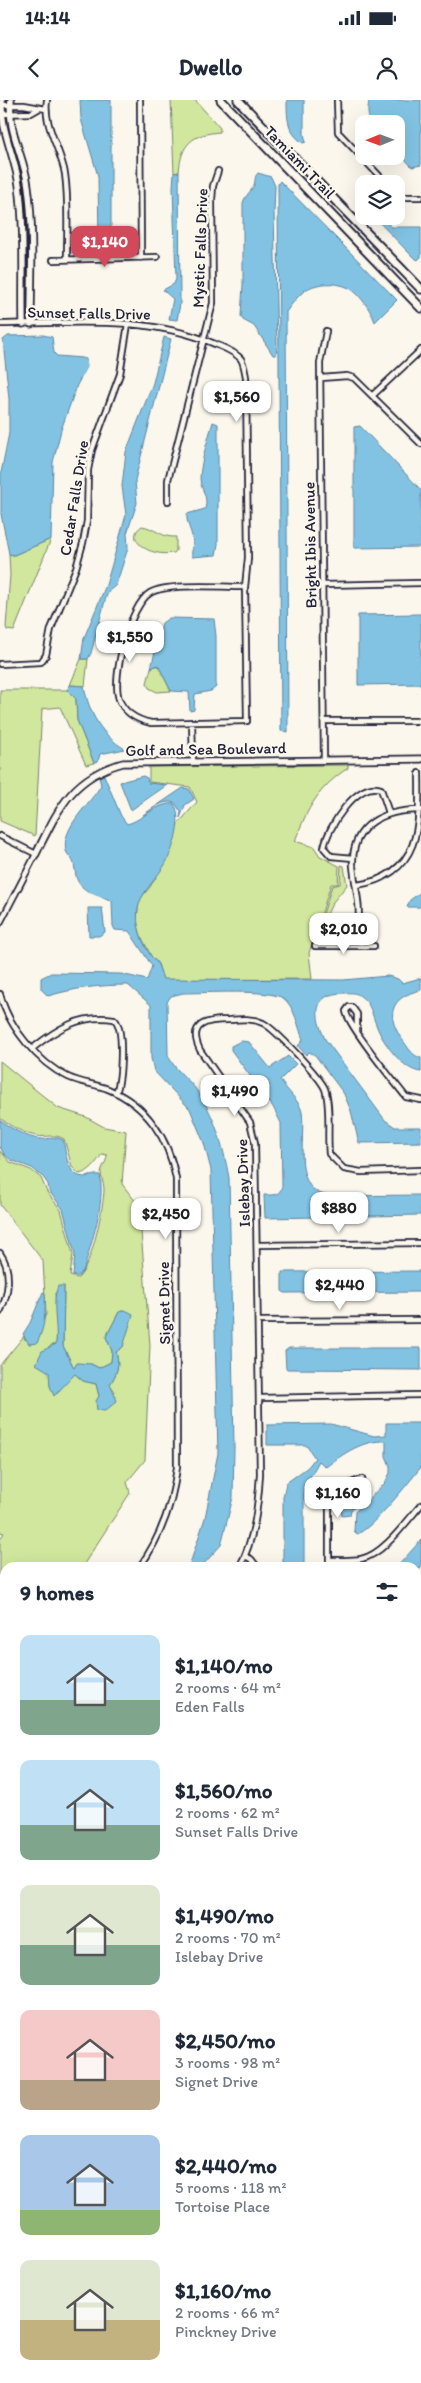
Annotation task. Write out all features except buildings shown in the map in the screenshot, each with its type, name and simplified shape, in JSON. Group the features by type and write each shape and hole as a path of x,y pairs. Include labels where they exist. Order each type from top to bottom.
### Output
{"main road":[{"name":"Tamiami Trail","path":"221,100 421,308"},
{"name":"Tamiami Trail","path":"238,100 421,289"},
{"path":"379,264 387,255"}],"street":[{"path":"47,100 46,109 64,174 67,196 67,259"},
{"path":"140,100 141,258"},
{"path":"337,100 338,132 379,175"},
{"path":"22,324 21,201 14,161 3,135 0,114 1,104 11,103 46,109"},
{"path":"11,103 11,128 24,163 28,185 31,239 31,324"},
{"path":"0,114 31,113 38,109"},
{"name":"Mystic Falls Drive","path":"168,501 168,480 205,339 212,303 212,200 213,186 218,171"},
{"path":"405,197 421,197"},
{"path":"52,260 157,258"},
{"name":"Sunset Falls Drive","path":"0,324 128,324 166,328 205,339 233,351 242,361 246,377 248,558 245,587 247,721 151,723 141,721 124,709 119,700 117,677 134,612 144,597 161,588 245,587"},
{"name":"Cedar Falls Drive","path":"0,664 35,663 44,660 51,629 84,543 87,522 88,470 92,450 120,374 128,324"},
{"name":"Bright Ibis Avenue","path":"324,760 320,363 326,331"},
{"path":"373,395 421,350"},
{"path":"321,378 347,376 354,378 421,444"},
{"path":"323,585 421,584"},
{"path":"324,721 421,721"},
{"path":"192,722 193,761"},
{"name":"Golf and Sea Boulevard","path":"36,854 69,794 96,772 117,765 137,761 391,760 421,758"},
{"name":"Golf and Sea Boulevard","path":"391,760 421,763"},
{"path":"357,885 372,882 388,875 407,858 417,836 420,810 419,773"},
{"path":"353,858 331,856 324,848 325,841 339,814 359,794 372,788 381,789 390,813"},
{"path":"361,946 358,927 360,913 353,858 358,838 368,825 390,813 420,810"},
{"path":"0,836 36,854 0,922"},
{"path":"346,946 347,936 358,927"},
{"path":"315,946 374,946"},
{"name":"Signet Drive","path":"0,994 8,1016 47,1063 69,1077 116,1093 137,1106 156,1126 170,1153 176,1179 177,1467 175,1484 162,1526 156,1542 143,1562"},
{"path":"357,1031 356,1010 349,1007 346,1016 357,1031 406,1097 421,1100"},
{"path":"33,1048 63,1026 90,1018 114,1019 119,1026 121,1078 116,1093"},
{"name":"Islebay Drive","path":"242,1562 258,1507 260,1398 254,1132 250,1122 196,1042 196,1034 199,1027 210,1020 250,1019 265,1024 321,1081 327,1100 329,1154 344,1169 361,1172 421,1170"},
{"path":"258,1245 421,1243"},
{"path":"0,1253 9,1274 6,1301 0,1312"},
{"path":"259,1321 421,1320"},
{"path":"260,1398 421,1395"},
{"path":"362,1479 336,1489 329,1498 329,1560 359,1560 372,1555 384,1546 421,1505"},
{"path":"245,1556 253,1562"}],"green space":[{"path":"171,100 195,100 220,128 220,132 202,135 190,142 182,154 179,172 174,173"},
{"path":"142,526 167,536 176,537 176,551 167,554 145,548 137,542 136,538 138,530"},
{"path":"51,539 14,631 7,630 10,575 9,554 14,555"},
{"path":"81,659 88,659 85,686 70,685"},
{"path":"158,665 171,691 157,692 149,688 147,683 151,668"},
{"path":"0,690 67,690 76,699 77,720 94,763 86,765 60,707 42,709 35,836 0,821"},
{"path":"348,765 348,768 329,783 315,799 295,841 314,847 320,856 339,866 338,884 331,884 309,953 312,979 163,980 158,964 151,956 141,936 137,922 138,909 140,899 150,887 167,859 178,824 197,802 190,787 149,782 149,767"},
{"path":"341,865 344,866 347,885 333,902 316,936 332,886 340,884"},
{"path":"0,1061 58,1108 86,1117 104,1127 126,1131 122,1184 139,1206 150,1345 145,1460 127,1482 130,1493 85,1562 0,1562 0,1539 4,1533 0,1532 0,1365 24,1336 25,1340 46,1315 43,1261 0,1205 0,1151 10,1162 31,1170 41,1178 47,1192 61,1210 73,1254 70,1276 78,1278 88,1262 96,1236 104,1187 101,1171 107,1155 102,1154 90,1169 79,1174 72,1167 64,1139 57,1136 32,1135 13,1127 0,1118","holes":["64,1286 63,1346 74,1368 91,1364 99,1368 111,1362 112,1351 106,1337 119,1312 129,1321 128,1330 116,1352 117,1369 110,1384 115,1392 99,1396 96,1384 83,1381 75,1374 63,1384 57,1394 50,1386 51,1345 56,1344 55,1293"]}],"water":[{"path":"80,100 111,100 111,241 109,247 103,248 99,246 98,176 81,119"},
{"path":"287,100 304,100 304,134 306,142 303,143 298,139 291,129 288,119"},
{"path":"369,100 421,100 421,165 412,167 405,159 405,115 368,115"},
{"path":"179,172 180,304 177,320 169,319 173,299 163,290 174,284 176,279 173,187 174,173"},
{"path":"258,173 271,177 275,186 276,355 273,355 254,326 243,320 241,316 243,203 255,183"},
{"path":"280,181 397,300 375,322 364,303 351,289 338,284 323,284 304,291 286,312 288,732 281,731 278,184"},
{"path":"382,225 421,227 421,257 418,260"},
{"path":"43,335 52,337 54,353 57,356 86,359 87,367 77,385 61,430 53,462 51,539 14,555 9,554 1,514 1,473 9,433 9,399 3,340 8,336"},
{"path":"164,337 171,339 135,480 137,503 127,533 128,548 116,585 109,591 106,597 91,653 88,659 81,659 84,638 106,585 126,515 122,486 126,452 153,383"},
{"path":"213,422 218,424 218,544 216,555 192,557 193,539 187,514 205,509 206,500 200,478 203,457"},
{"path":"360,426 421,490 421,547 354,548 354,427"},
{"path":"421,614 421,684 358,685 358,615"},
{"path":"169,618 214,619 216,687 211,691 195,694 194,710 190,711 189,692 171,691 158,665 151,668 162,623"},
{"path":"70,685 84,686 89,705 97,722 109,737 125,749 100,754 98,761 94,763 77,720 76,699 67,690"},
{"path":"104,775 121,816 127,824 156,808 168,804 174,804 177,810 177,827 170,855 141,898 137,914 138,927 142,939 157,964 163,979 343,980 388,976 398,979 402,983 421,978 421,990 410,993 402,998 393,1009 393,1016 398,1033 409,1050 421,1058 421,1072 401,1062 389,1048 380,1033 369,1005 359,995 344,993 326,997 318,1007 318,1014 325,1039 385,1120 395,1127 421,1127 421,1142 359,1143 351,1111 344,1094 315,1055 309,1052 306,1055 298,1046 303,1040 298,1024 293,1011 283,998 264,993 250,992 183,993 171,996 167,1002 168,1055 176,1068 195,1088 208,1109 221,1142 229,1178 234,1447 233,1497 221,1545 206,1562 191,1562 205,1518 218,1453 211,1170 204,1143 190,1109 154,1071 151,1058 151,1005 128,985 88,988 48,996 41,989 41,978 51,973 121,974 147,980 152,966 129,931 115,930 113,926 112,901 91,893 78,882 73,862 66,851 65,842 72,824 97,792 101,785 99,777"},
{"path":"143,776 147,778 148,783 167,785 131,810 120,782"},
{"path":"183,788 189,789 194,799 185,805 180,818 181,812 175,803 170,802 158,805 143,815"},
{"path":"421,892 421,907 407,907 410,900"},
{"path":"88,908 102,908 105,932 99,936 89,936"},
{"path":"241,1041 249,1042 270,1068 288,1056 296,1064 280,1080 301,1108 303,1163 305,1175 310,1186 318,1193 331,1196 421,1195 421,1215 265,1218 264,1195 273,1195 280,1192 282,1186 281,1123 273,1107 231,1050 231,1046"},
{"path":"0,1120 30,1137 63,1140 68,1163 74,1173 84,1177 100,1175 101,1199 97,1222 84,1269 79,1276 73,1276 75,1254 63,1209 49,1191 48,1184 43,1177 32,1168 11,1160 4,1154 0,1147"},
{"path":"421,1271 421,1292 285,1293 282,1291 282,1272"},
{"path":"58,1286 64,1286 63,1346 74,1368 77,1363 91,1364 99,1368 111,1362 112,1351 106,1337 119,1312 125,1310 133,1314 123,1347 116,1352 117,1369 110,1384 117,1401 105,1411 97,1410 96,1401 99,1396 96,1384 83,1381 75,1374 54,1396 50,1386 49,1372 36,1364 42,1351 56,1344 55,1300"},
{"path":"43,1292 45,1293 45,1306 42,1331 37,1343 29,1344 23,1334 30,1323"},
{"path":"289,1348 421,1348 421,1370 286,1369 285,1351"},
{"path":"386,1423 421,1423 421,1467 400,1493 372,1523 357,1534 354,1531 355,1512 385,1483 390,1473 390,1466 386,1456 386,1441 362,1445 347,1452 326,1467 319,1461 304,1488 304,1562 283,1562 283,1497 286,1483 308,1467 315,1458 306,1445 267,1445 267,1425 331,1424 374,1436 386,1435"},
{"path":"351,1496 363,1496 351,1510 350,1515 342,1516 340,1501"},
{"path":"421,1540 421,1562 401,1562"}]}
